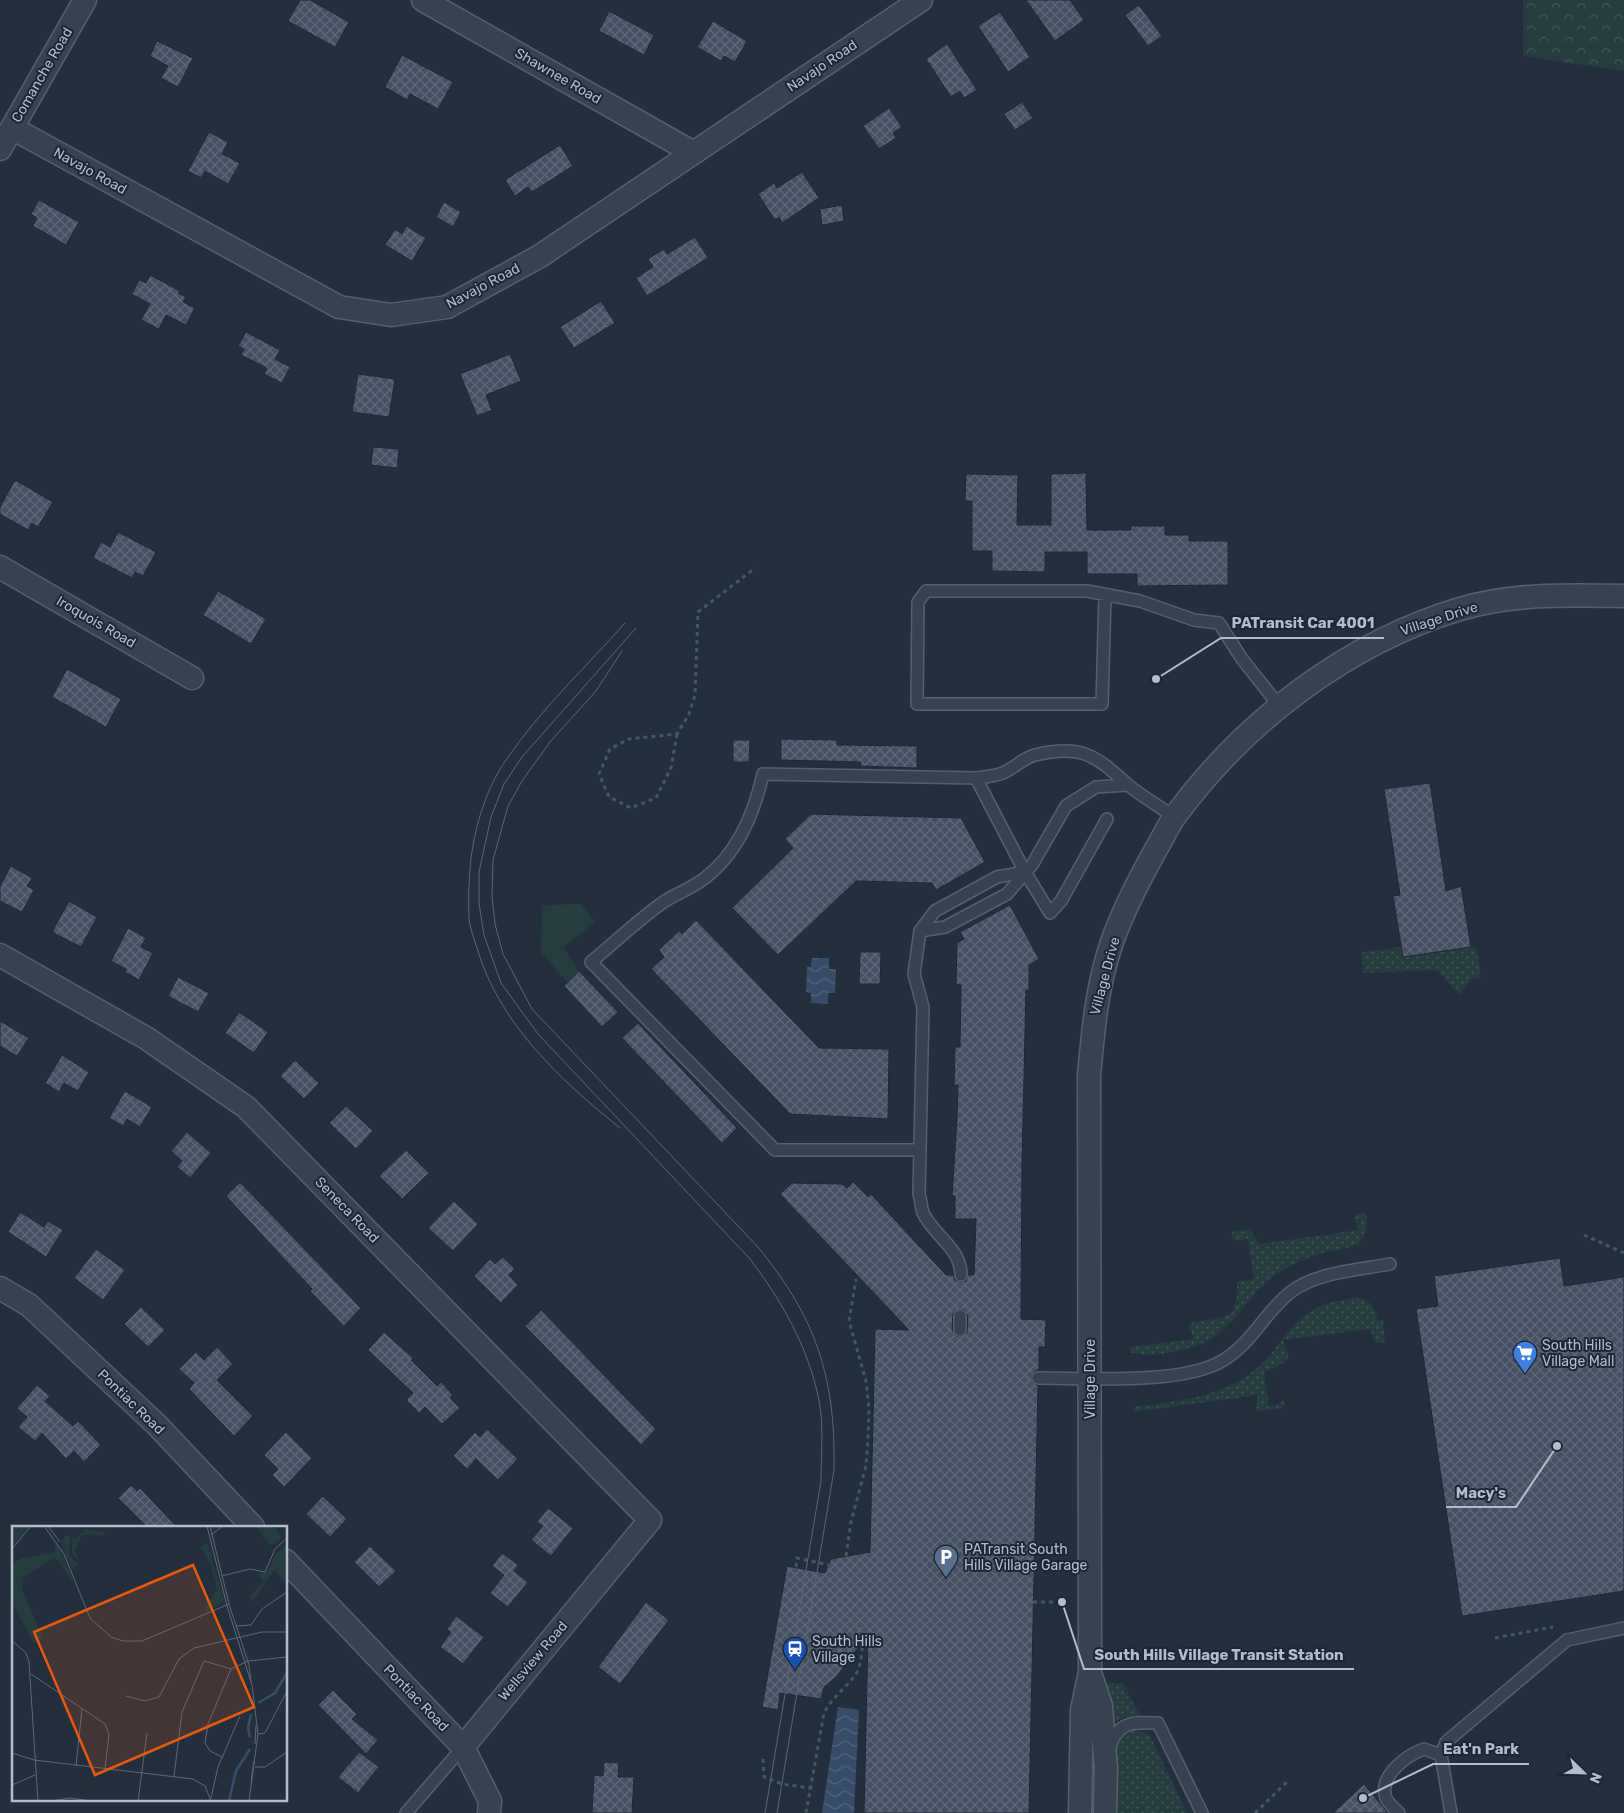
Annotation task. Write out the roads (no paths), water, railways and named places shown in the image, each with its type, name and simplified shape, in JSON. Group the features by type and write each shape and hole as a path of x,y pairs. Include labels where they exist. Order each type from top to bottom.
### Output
{"street":[{"name":"Comanche Road","path":"0,149 85,0"},
{"name":"Shawnee Road","path":"423,0 692,152"},
{"name":"Navajo Road","path":"12,128 339,307 391,315 447,307 540,256 692,152 921,0"},
{"name":"Iroquois Road","path":"0,567 192,678"},
{"name":"Village Drive","path":"1080,1813 1082,1710 1090,1672 1089,1086 1095,1010 1112,942 1136,886 1174,817 1212,771 1280,707 1342,661 1393,634 1461,609 1537,595 1624,596"},
{"name":"Seneca Road","path":"0,955 146,1038 246,1107 650,1520"},
{"name":"Pontiac Road","path":"0,1288 29,1306 157,1425 252,1526"},
{"name":"Wellsview Road","path":"463,1747 650,1520"},
{"name":"Pontiac Road","path":"288,1564 463,1747"},
{"name":"Village Drive","path":"1090,1672 1101,1706 1106,1769 1105,1813"},
{"path":"463,1747 490,1801 489,1813"}],"lane":[{"path":"1105,594 1102,704 917,704 918,602 926,591 1087,591 1105,594 1140,601 1194,620 1219,623 1242,659 1280,707"},
{"path":"919,1150 775,1150 591,962 666,901 705,878 724,862 739,840 756,803 763,774 976,778 1004,773 1032,756 1057,750 1079,752 1097,758 1112,768 1128,785 1174,817"},
{"path":"976,778 1025,872 1050,913 1061,901 1107,819"},
{"path":"920,931 945,927 1007,894 1032,866 1066,806 1096,787 1128,785"},
{"path":"961,1275 961,1264 923,1212 919,1194 922,1007 914,974 920,931 935,911 997,877 1025,872"},
{"path":"1038,1378 1125,1378 1197,1372 1223,1361 1247,1342 1266,1317 1292,1291 1316,1279 1390,1264"},
{"path":"960,1316 960,1330"},
{"path":"1451,1813 1441,1755 1446,1742 1567,1640 1624,1628"},
{"path":"1106,1769 1113,1739 1122,1727 1134,1722 1158,1723 1202,1813"},
{"path":"406,1813 463,1747"},
{"path":"1399,1813 1386,1799 1384,1787 1389,1776 1412,1753 1424,1749 1441,1755"}],"water":[{"path":"812,958 829,958 829,969 836,969 835,993 828,993 828,1004 811,1003 811,993 806,992 807,967 811,967"},
{"path":"838,1707 859,1710 854,1813 822,1813"}],"tram line":[{"path":"620,1128 554,1070 534,1048 500,1001 487,975 472,934 469,919 469,881 476,832 487,795 499,771 533,724 625,623"},
{"path":"636,628 522,757 504,784 491,817 479,872 479,903 484,935 501,983 538,1034 750,1259 773,1291 792,1325 801,1343 814,1380 821,1420 821,1481 765,1813"},
{"path":"622,651 596,691 550,742 522,781 508,806 493,860 492,896 495,924 503,954 532,1009 757,1246 794,1298 808,1324 818,1350 826,1377 831,1406 834,1437 834,1470 777,1813"}],"place":[{"name":"PATransit Car 4001","path":"1156,679"},
{"name":"South Hills Village Mall","path":"1525,1374"},
{"name":"Macy's","path":"1557,1446"},
{"name":"PATransit South Hills Village Garage","path":"946,1578"},
{"name":"South Hills Village Transit Station","path":"1062,1602"},
{"name":"South Hills Village","path":"795,1670"},
{"name":"Eat'n Park","path":"1363,1798"}]}
